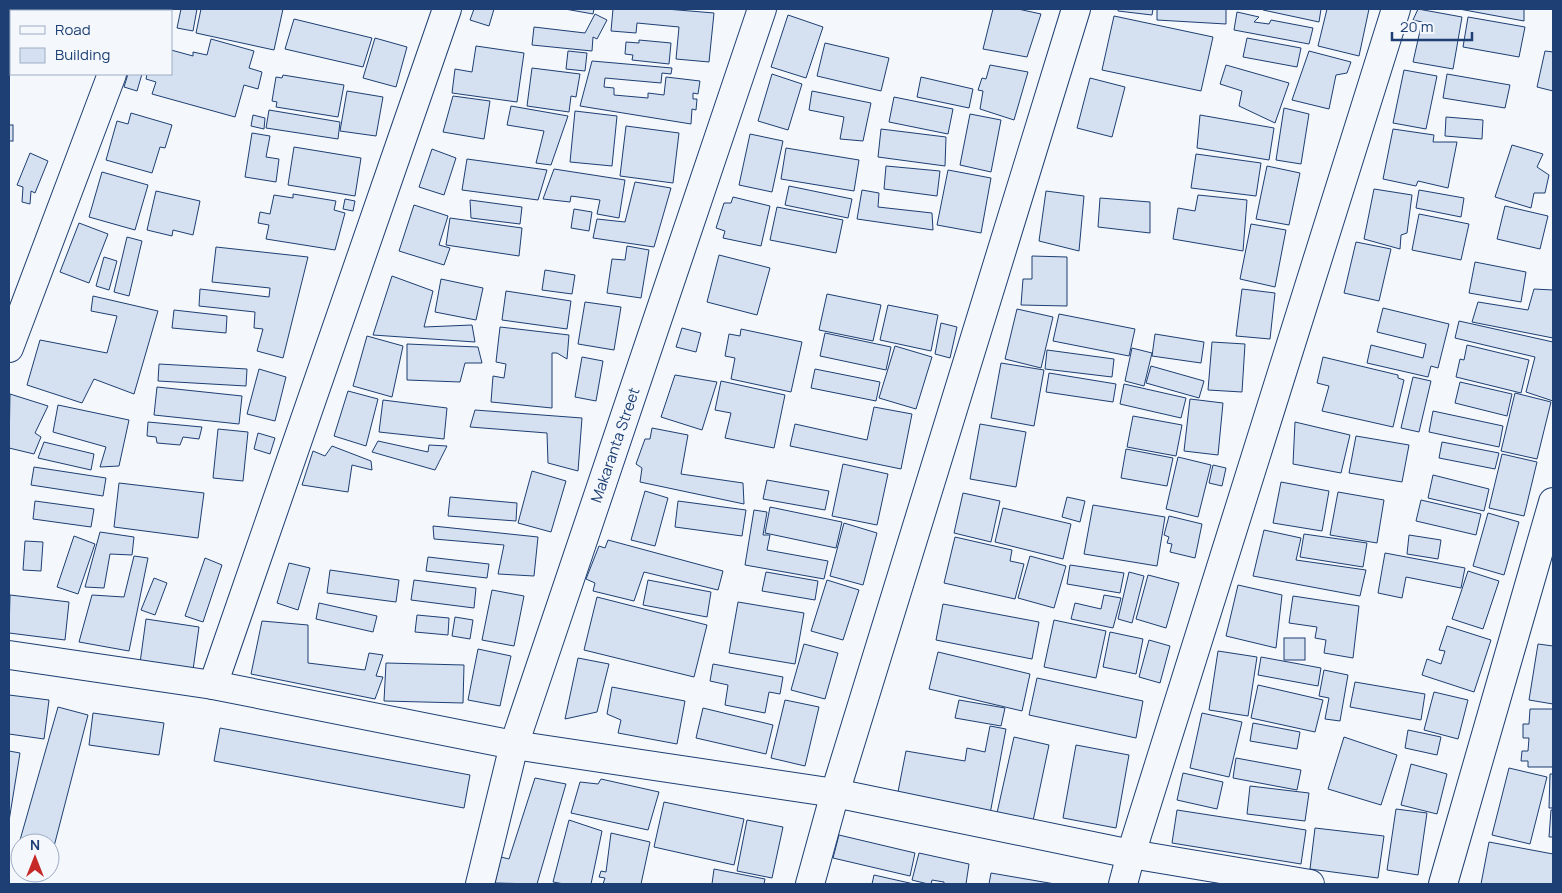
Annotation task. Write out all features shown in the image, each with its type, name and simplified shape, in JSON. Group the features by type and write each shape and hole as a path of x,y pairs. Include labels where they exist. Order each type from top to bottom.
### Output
{"street":[{"path":"213,684 447,9"},
{"name":"Makaranta Street","path":"480,884 514,744 762,9"},
{"path":"810,884 835,793 1076,9"},
{"path":"1123,884 1396,9"},
{"path":"9,348 112,75"},
{"path":"1443,884 1553,502"},
{"path":"9,655 213,684 514,744 835,793 1131,854 1310,884"}],"building":[{"path":"9,9 63,9 10,10 9,17"},
{"path":"66,9 100,9 100,10"},
{"path":"181,9 197,9 193,31 177,28"},
{"path":"201,9 283,9 274,50 196,33"},
{"path":"474,9 494,9 489,26 470,20"},
{"path":"565,9 594,9 593,14"},
{"path":"613,9 666,9 714,13 709,62 676,59 679,27 637,23 636,33 611,31"},
{"path":"993,9 1018,9 1041,14 1027,57 983,49"},
{"path":"1118,9 1153,9 1152,15 1118,11"},
{"path":"1157,9 1226,9 1226,24 1157,20"},
{"path":"1264,9 1321,9 1319,22"},
{"path":"1327,9 1369,9 1359,56 1318,46"},
{"path":"1418,9 1462,17 1453,69 1413,62 1422,22 1413,20"},
{"path":"1459,9 1524,9 1524,21"},
{"path":"1237,12 1259,17 1254,22 1269,24 1271,20 1313,28 1309,44 1234,30"},
{"path":"595,14 607,20 597,39 593,37 592,51 532,45 534,27 585,33"},
{"path":"788,15 823,27 806,78 771,67"},
{"path":"1114,16 1213,37 1201,91 1102,70"},
{"path":"1468,17 1525,27 1519,57 1463,47"},
{"path":"294,19 372,38 363,67 285,49"},
{"path":"375,38 407,47 396,87 363,78"},
{"path":"1247,38 1301,48 1297,67 1243,57"},
{"path":"211,39 254,51 249,68 262,72 258,89 244,85 235,117 152,94 156,82 146,79 147,75 172,75 172,50 193,56 193,52 207,55"},
{"path":"639,40 671,43 669,64 632,60 633,55 625,54 626,42 639,43"},
{"path":"825,43 889,58 881,91 817,76"},
{"path":"476,46 524,53 517,102 452,93 455,69 472,72"},
{"path":"568,51 587,53 585,71 566,69"},
{"path":"1309,51 1351,62 1347,73 1336,75 1329,109 1292,100"},
{"path":"1545,51 1553,52 1553,91 1537,87"},
{"path":"592,61 672,68 671,74 662,73 661,83 605,78 604,87 614,88 614,95 648,98 648,93 664,95 666,77 700,81 698,94 693,93 693,99 697,99 696,110 692,109 691,124 580,106"},
{"path":"990,65 1028,72 1014,120 980,109 983,91 978,90 982,78 986,79"},
{"path":"1226,65 1289,83 1275,123 1239,106 1242,91 1220,84"},
{"path":"532,68 580,74 576,97 571,96 569,112 527,106"},
{"path":"1404,70 1437,76 1426,129 1393,123"},
{"path":"772,74 802,84 788,130 758,121"},
{"path":"1447,74 1510,85 1505,108 1443,98"},
{"path":"128,75 142,75 137,91 124,87"},
{"path":"283,75 344,85 338,117 276,107 277,102 272,101 276,77 282,78"},
{"path":"921,77 973,89 969,108 917,97"},
{"path":"1090,78 1125,87 1112,137 1077,128"},
{"path":"347,91 383,97 376,136 340,131"},
{"path":"812,91 871,103 863,141 840,139 844,117 809,110"},
{"path":"453,96 490,101 484,139 443,132"},
{"path":"894,97 953,109 948,134 889,122"},
{"path":"511,106 568,116 551,165 536,163 544,131 507,125"},
{"path":"1284,108 1309,114 1301,164 1276,160"},
{"path":"269,110 340,122 338,139 266,128"},
{"path":"575,111 617,116 612,166 570,162"},
{"path":"131,113 172,125 165,148 160,147 152,173 106,160 117,121 128,124"},
{"path":"970,114 1001,120 991,172 960,165"},
{"path":"253,115 265,118 264,129 251,126"},
{"path":"1200,115 1274,128 1269,160 1197,148"},
{"path":"1446,117 1483,120 1482,139 1445,136"},
{"path":"9,125 13,125 13,141 9,141"},
{"path":"626,126 679,133 673,183 620,176"},
{"path":"881,129 946,137 945,166 878,157"},
{"path":"1393,129 1434,135 1433,142 1457,142 1448,188 1418,181 1416,186 1383,179"},
{"path":"252,133 270,136 266,157 279,159 276,182 245,177"},
{"path":"750,134 783,141 772,192 739,185"},
{"path":"1512,145 1543,154 1537,167 1549,175 1545,193 1534,193 1531,208 1495,197"},
{"path":"294,147 361,158 355,196 288,185"},
{"path":"786,148 859,160 854,191 781,179"},
{"path":"432,149 456,158 444,195 419,187"},
{"path":"30,153 48,161 35,193 31,191 30,204 22,202 23,187 17,185"},
{"path":"1196,154 1261,163 1256,196 1191,188"},
{"path":"467,159 547,170 538,200 462,190"},
{"path":"886,166 940,171 937,196 884,189"},
{"path":"1267,166 1300,173 1289,225 1256,219"},
{"path":"554,169 625,180 619,218 597,214 600,200 571,196 570,202 543,199"},
{"path":"948,170 991,178 981,233 937,225"},
{"path":"102,172 148,185 135,230 89,217"},
{"path":"635,182 671,188 654,247 593,238 597,219 625,222"},
{"path":"789,186 852,199 848,218 785,205"},
{"path":"1374,189 1412,195 1407,233 1401,235 1400,249 1364,239"},
{"path":"862,190 879,193 878,207 932,213 933,230 857,219"},
{"path":"1419,190 1464,198 1461,217 1416,208"},
{"path":"156,191 200,201 193,235 173,230 172,236 147,230"},
{"path":"1046,191 1084,196 1079,251 1039,241"},
{"path":"293,194 336,201 334,210 345,213 335,250 266,239 269,225 258,223 260,212 270,214 274,195 293,198"},
{"path":"1198,195 1247,200 1243,251 1173,239 1178,208 1195,211"},
{"path":"733,197 770,206 761,246 723,238 725,231 716,228 724,203 731,203"},
{"path":"1100,198 1150,202 1150,233 1098,227"},
{"path":"345,199 355,201 353,211 343,209"},
{"path":"470,200 522,207 520,224 471,218"},
{"path":"414,205 448,216 439,245 450,248 444,265 399,251"},
{"path":"1505,206 1548,216 1540,249 1497,239"},
{"path":"777,207 843,220 836,253 770,240"},
{"path":"574,209 592,212 589,231 571,228"},
{"path":"1419,214 1469,224 1461,260 1412,250"},
{"path":"450,218 522,228 519,256 446,245"},
{"path":"79,223 108,234 89,283 60,272"},
{"path":"1251,224 1286,230 1275,287 1240,279"},
{"path":"127,237 142,241 129,296 114,292"},
{"path":"1356,242 1391,249 1379,301 1344,293"},
{"path":"627,246 649,250 641,298 607,293 612,259 625,260"},
{"path":"216,247 308,257 283,358 257,351 263,329 254,328 255,312 199,306 200,289 269,297 270,288 212,282"},
{"path":"719,255 770,268 757,315 707,302"},
{"path":"1032,256 1067,257 1067,306 1021,305 1023,279 1032,279"},
{"path":"104,257 117,261 109,290 96,286"},
{"path":"1475,262 1526,272 1521,302 1469,293"},
{"path":"545,270 575,275 572,294 542,290"},
{"path":"392,276 433,291 424,327 472,325 475,342 373,335"},
{"path":"441,279 483,288 476,320 435,312"},
{"path":"1242,289 1275,293 1270,339 1236,336"},
{"path":"1534,289 1553,290 1553,338 1472,322 1478,302 1528,310"},
{"path":"506,291 571,301 567,329 502,320"},
{"path":"827,294 881,305 873,341 819,330"},
{"path":"93,296 158,311 134,394 94,379 82,403 27,385 40,340 107,353 117,316 91,311"},
{"path":"585,302 621,307 614,350 578,344"},
{"path":"888,305 938,315 931,351 880,340"},
{"path":"1383,308 1449,324 1438,368 1431,366 1428,377 1367,363 1371,345 1423,358 1426,344 1377,332"},
{"path":"1017,309 1053,317 1041,368 1005,359"},
{"path":"174,310 227,316 226,333 172,328"},
{"path":"1059,314 1135,329 1129,356 1053,341"},
{"path":"1459,321 1553,342 1553,401 1526,392 1535,357 1455,338"},
{"path":"941,323 957,327 950,358 935,354"},
{"path":"500,327 569,335 567,359 557,353 552,353 552,408 491,402 493,376 504,378 506,364 496,362"},
{"path":"682,328 701,333 696,352 676,347"},
{"path":"741,329 802,342 791,392 731,379 735,358 725,356 729,334 740,336"},
{"path":"825,333 891,347 886,370 820,356"},
{"path":"1155,334 1204,342 1201,363 1152,356"},
{"path":"367,336 403,346 392,397 353,386"},
{"path":"1212,342 1245,344 1242,392 1208,390"},
{"path":"407,344 478,347 482,363 465,363 460,382 407,380"},
{"path":"1467,345 1529,360 1521,393 1456,377 1460,359 1464,360"},
{"path":"895,346 932,357 916,409 879,398"},
{"path":"1132,348 1152,353 1144,386 1125,381"},
{"path":"1047,350 1114,359 1112,377 1045,369"},
{"path":"582,357 603,361 596,401 575,397"},
{"path":"1323,357 1398,375 1398,378 1404,380 1393,427 1322,411 1329,386 1317,383"},
{"path":"1001,363 1044,370 1034,426 991,418"},
{"path":"159,364 247,369 246,386 158,381"},
{"path":"1151,366 1204,381 1199,398 1146,383"},
{"path":"259,369 286,377 275,421 247,414"},
{"path":"815,369 880,382 876,401 811,388"},
{"path":"1049,373 1116,384 1113,402 1046,392"},
{"path":"675,375 717,382 702,430 661,417"},
{"path":"1413,377 1431,381 1419,432 1401,428"},
{"path":"721,381 785,395 774,448 725,438 731,413 715,410"},
{"path":"1460,382 1512,394 1507,416 1455,403"},
{"path":"1124,384 1186,398 1181,418 1120,404"},
{"path":"157,387 242,396 239,424 154,415"},
{"path":"348,391 378,399 366,446 334,436"},
{"path":"1515,393 1551,402 1537,459 1501,451"},
{"path":"10,394 48,406 35,433 41,437 34,454 9,448"},
{"path":"1190,399 1223,403 1218,455 1184,451"},
{"path":"383,400 447,408 444,439 379,432"},
{"path":"58,405 129,420 119,466 100,467 106,447 53,432"},
{"path":"874,407 912,414 901,469 790,446 795,424 867,440"},
{"path":"475,410 582,418 578,471 548,463 547,433 470,427"},
{"path":"1433,411 1503,426 1499,447 1429,432"},
{"path":"1133,416 1182,425 1176,456 1127,447"},
{"path":"148,422 202,427 199,439 183,437 180,445 157,443 156,437 147,436"},
{"path":"1295,422 1350,435 1341,473 1293,464"},
{"path":"980,424 1026,432 1016,487 970,479"},
{"path":"652,428 688,435 681,474 743,483 744,504 640,482 642,468 636,464 645,439 650,439"},
{"path":"218,429 248,432 243,481 213,478"},
{"path":"258,433 275,438 270,454 254,449"},
{"path":"1356,436 1409,445 1402,482 1349,473"},
{"path":"378,441 428,452 429,445 447,446 435,470 372,452"},
{"path":"44,442 94,454 91,470 38,458"},
{"path":"1442,442 1499,453 1495,469 1439,458"},
{"path":"332,446 371,461 372,470 352,465 348,492 302,485 313,451 325,456"},
{"path":"1126,449 1173,458 1167,486 1121,478"},
{"path":"1502,454 1537,462 1524,516 1489,508"},
{"path":"1178,457 1211,465 1198,517 1166,509"},
{"path":"843,464 888,474 877,525 832,516"},
{"path":"1213,465 1226,468 1222,486 1209,483"},
{"path":"34,467 106,478 103,496 31,485"},
{"path":"532,471 566,481 551,532 518,523"},
{"path":"1433,475 1489,489 1484,511 1428,498"},
{"path":"767,480 829,491 825,510 763,499"},
{"path":"1281,482 1329,491 1322,531 1273,523"},
{"path":"119,483 204,493 198,538 114,527"},
{"path":"645,491 668,498 655,546 631,540"},
{"path":"1338,492 1384,500 1377,543 1330,535"},
{"path":"963,493 1000,501 991,542 954,533"},
{"path":"450,497 517,503 516,521 448,516"},
{"path":"1067,497 1085,501 1080,522 1062,517"},
{"path":"1421,500 1481,514 1476,535 1416,521"},
{"path":"35,501 94,509 91,527 33,519"},
{"path":"678,501 746,510 742,536 675,527"},
{"path":"1093,505 1165,517 1157,566 1084,554"},
{"path":"770,507 842,522 836,548 765,533"},
{"path":"1003,508 1071,524 1063,559 995,542"},
{"path":"754,510 767,512 763,535 770,535 767,550 828,561 824,579 745,565"},
{"path":"1488,513 1519,522 1504,575 1473,566"},
{"path":"1169,516 1202,524 1195,558 1170,552 1172,544 1167,543 1169,537 1164,535"},
{"path":"844,523 877,533 863,585 830,576"},
{"path":"433,526 538,537 534,576 498,574 504,545 434,539"},
{"path":"1264,530 1301,538 1296,560 1366,570 1360,596 1253,576"},
{"path":"100,532 134,537 132,555 110,554 104,588 85,587"},
{"path":"1304,534 1367,543 1363,567 1300,557"},
{"path":"1409,535 1441,540 1438,559 1407,554"},
{"path":"74,536 95,544 78,594 57,587"},
{"path":"955,537 1012,550 1010,561 1024,564 1015,599 944,583"},
{"path":"608,540 723,571 718,590 644,572 634,601 593,591 595,583 586,579 599,546 605,548"},
{"path":"25,541 43,542 41,571 23,570"},
{"path":"1385,553 1465,568 1461,588 1406,577 1402,598 1378,593"},
{"path":"134,556 148,558 129,651 79,642 92,595 124,597"},
{"path":"1030,556 1066,566 1054,608 1018,598"},
{"path":"428,557 489,564 487,578 426,571"},
{"path":"205,558 222,565 203,622 185,616"},
{"path":"289,563 310,568 298,610 277,603"},
{"path":"1070,565 1124,573 1120,593 1067,584"},
{"path":"330,570 399,580 396,602 327,593"},
{"path":"1468,571 1499,581 1483,629 1452,619"},
{"path":"766,572 818,581 815,600 762,591"},
{"path":"1129,572 1144,576 1132,623 1118,619"},
{"path":"1148,575 1179,583 1166,628 1136,619"},
{"path":"154,578 167,583 155,615 141,610"},
{"path":"414,580 476,588 474,608 411,600"},
{"path":"648,580 711,592 707,617 643,605"},
{"path":"827,580 859,590 843,640 811,631"},
{"path":"1238,585 1282,595 1276,648 1226,636"},
{"path":"492,590 524,596 514,646 482,640"},
{"path":"10,595 69,602 65,640 9,633"},
{"path":"1104,595 1121,598 1113,628 1071,619 1075,603 1101,609"},
{"path":"1293,596 1359,606 1353,658 1324,653 1326,640 1315,638 1317,627 1289,623"},
{"path":"597,597 707,625 694,677 584,650"},
{"path":"738,602 804,613 795,664 729,653"},
{"path":"319,603 377,616 373,632 316,619"},
{"path":"943,604 1039,622 1032,659 936,640"},
{"path":"417,615 449,618 448,635 415,632"},
{"path":"455,617 473,620 470,639 452,636"},
{"path":"146,619 199,627 193,670 140,663"},
{"path":"1054,620 1106,631 1096,678 1044,667"},
{"path":"262,621 308,625 308,663 365,670 369,653 383,655 376,676 383,677 375,699 251,674"},
{"path":"1447,626 1491,640 1474,692 1422,675 1427,659 1441,664 1445,651 1439,650"},
{"path":"1110,632 1143,639 1136,674 1103,667"},
{"path":"1284,638 1305,638 1305,660 1284,660"},
{"path":"1149,640 1170,646 1160,683 1139,677"},
{"path":"804,644 838,653 825,699 791,690"},
{"path":"1538,644 1553,646 1553,704 1529,700"},
{"path":"478,649 511,656 500,706 468,700"},
{"path":"1218,651 1257,657 1248,716 1209,710"},
{"path":"938,652 1030,674 1022,711 929,689"},
{"path":"1261,657 1321,668 1318,686 1258,675"},
{"path":"578,658 609,664 597,712 565,719"},
{"path":"386,663 464,665 463,703 384,701"},
{"path":"713,664 783,677 780,694 769,692 765,713 725,705 728,685 710,681"},
{"path":"1324,670 1348,675 1340,721 1325,719 1329,698 1319,696"},
{"path":"1037,678 1143,701 1136,738 1029,715"},
{"path":"1355,682 1425,694 1421,720 1350,707"},
{"path":"1258,685 1323,700 1315,732 1251,718"},
{"path":"612,687 685,701 677,744 618,733 621,720 607,714"},
{"path":"1434,692 1468,700 1458,739 1424,730"},
{"path":"9,695 49,700 44,739 9,734"},
{"path":"785,700 819,707 805,766 771,758"},
{"path":"959,700 1005,708 1001,726 955,718"},
{"path":"58,707 88,715 57,833 22,833"},
{"path":"703,708 773,725 766,754 696,738"},
{"path":"1530,709 1553,709 1553,767 1528,767 1528,761 1521,761 1522,751 1528,751 1529,738 1523,738 1523,724 1529,724"},
{"path":"93,713 164,723 159,755 89,745"},
{"path":"1202,713 1242,722 1229,777 1190,768"},
{"path":"1253,723 1300,732 1297,749 1250,741"},
{"path":"990,726 1006,729 990,814 897,797 906,751 965,761 967,748 985,752"},
{"path":"220,728 470,775 464,808 214,761"},
{"path":"1408,730 1441,737 1437,755 1405,748"},
{"path":"1014,737 1049,745 1033,821 997,813"},
{"path":"1344,737 1397,755 1381,805 1328,789"},
{"path":"1076,745 1129,755 1116,828 1063,818"},
{"path":"9,751 20,753 9,821"},
{"path":"1236,758 1301,770 1297,790 1233,778"},
{"path":"1411,764 1447,774 1437,814 1401,805"},
{"path":"1509,768 1547,777 1530,844 1492,835"},
{"path":"1183,773 1223,782 1217,809 1177,800"},
{"path":"1550,774 1553,774 1553,808 1549,808"},
{"path":"535,778 566,784 537,884 495,883 501,857 509,859"},
{"path":"601,779 659,792 648,830 571,813 580,782 598,784"},
{"path":"1250,786 1309,793 1305,821 1247,814"},
{"path":"664,802 744,819 734,865 654,847"},
{"path":"1396,809 1427,813 1418,875 1387,870"},
{"path":"1177,810 1306,830 1301,864 1172,843"},
{"path":"1551,810 1553,810 1553,837 1549,837"},
{"path":"569,820 602,831 591,884 553,882"},
{"path":"747,820 783,827 772,878 737,871"},
{"path":"1315,828 1384,836 1378,878 1310,869"},
{"path":"611,833 650,842 641,884 603,884 605,878 599,877 601,871 606,872"},
{"path":"839,835 915,853 910,876 833,858"},
{"path":"1489,842 1553,854 1553,884 1481,884"},
{"path":"919,853 969,864 966,884 944,884 944,882 932,880 931,884 928,884 912,880"},
{"path":"714,869 765,879 764,884 712,884"},
{"path":"991,873 1055,884 989,884"},
{"path":"874,875 914,884 872,884"}]}
